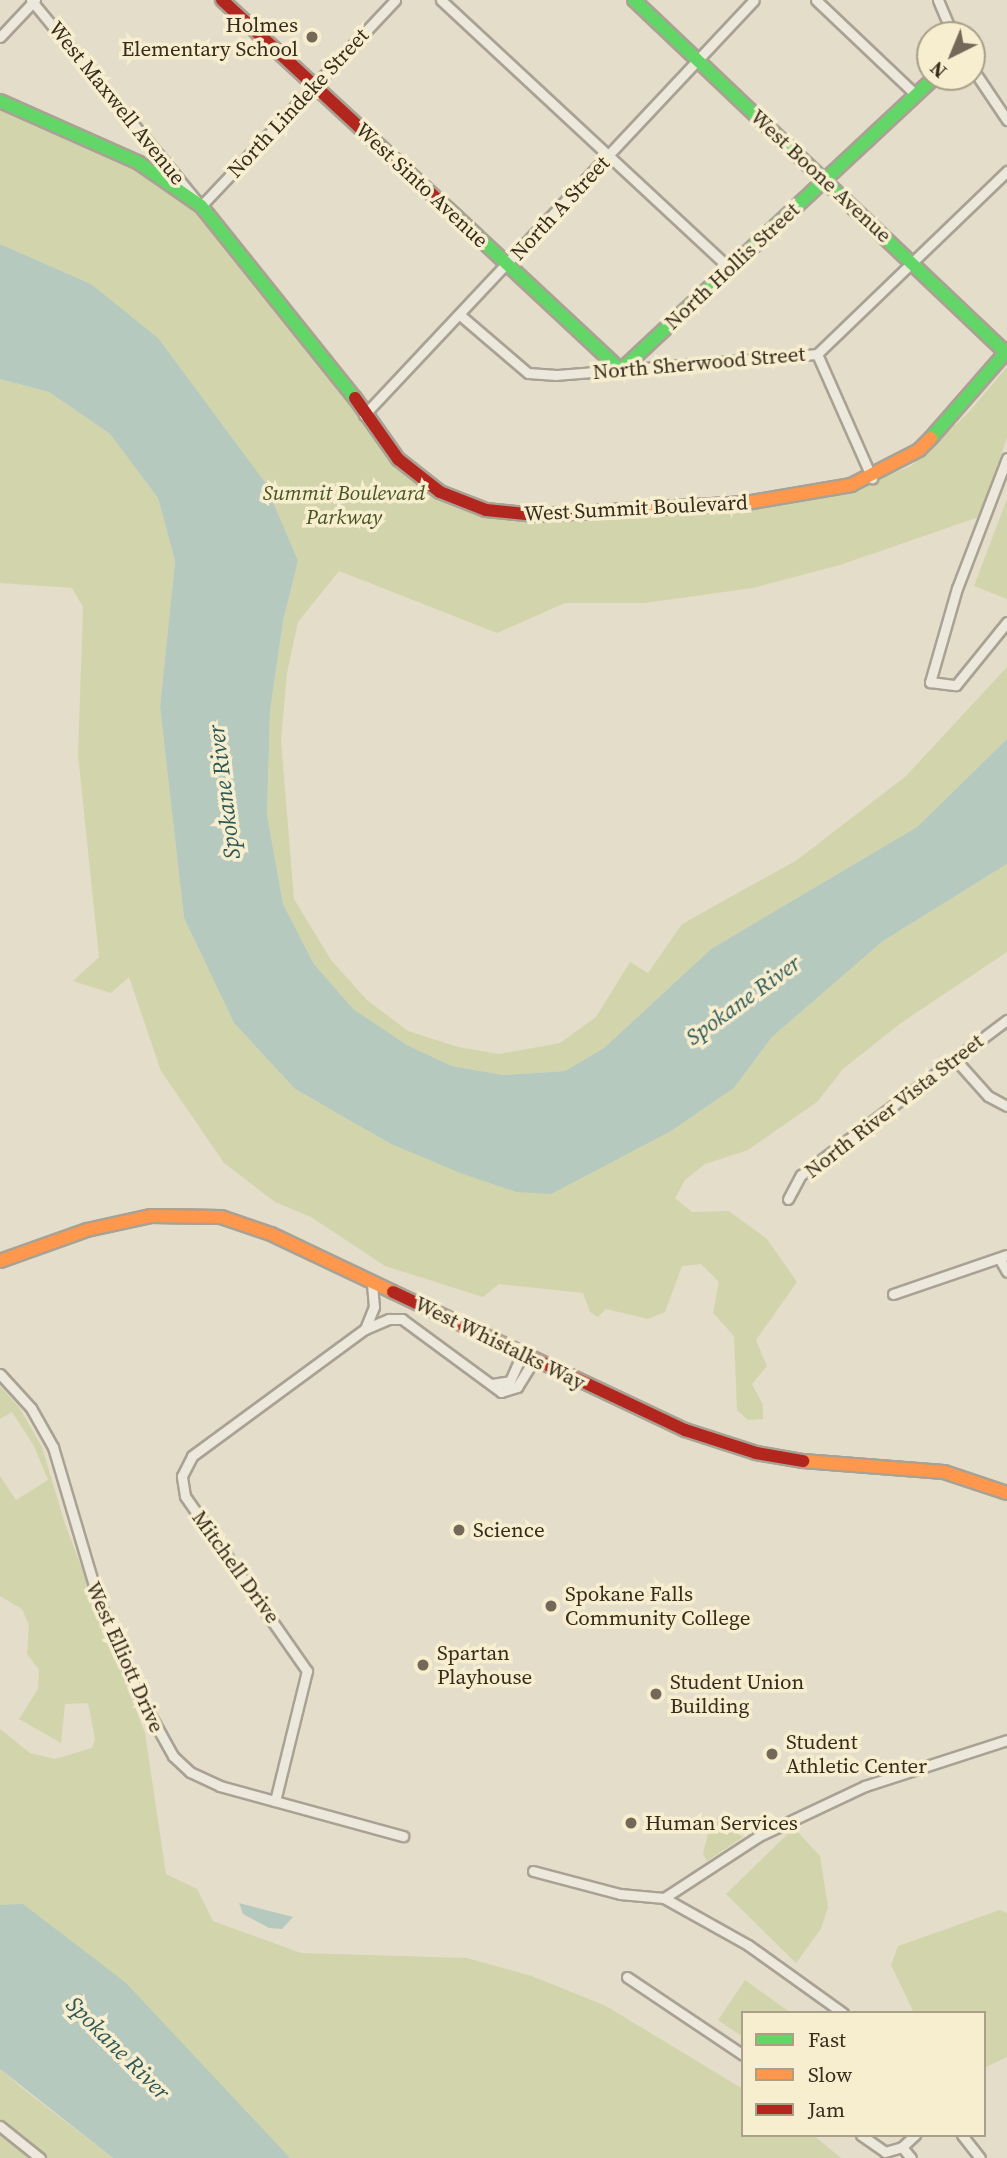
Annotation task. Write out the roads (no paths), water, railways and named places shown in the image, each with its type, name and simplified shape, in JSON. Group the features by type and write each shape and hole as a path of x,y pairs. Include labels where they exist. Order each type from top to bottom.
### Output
{"street":[{"name":"West Sinto Avenue","path":"222,0 621,370"},
{"name":"North Lindeke Street","path":"201,206 395,0"},
{"path":"440,0 729,268"},
{"name":"West Boone Avenue","path":"634,0 1006,352"},
{"name":"North A Street","path":"364,415 754,0"},
{"path":"816,0 916,95"},
{"path":"938,0 948,21"},
{"path":"0,37 33,1"},
{"name":"West Maxwell Avenue","path":"33,1 201,206"},
{"path":"986,89 1007,120"},
{"name":"North Hollis Street","path":"621,370 920,91"},
{"name":"West Summit Boulevard","path":"0,101 139,163 201,206 326,356 364,415 398,460 420,479 464,502 509,513 746,503 826,492 872,478 919,450 966,403 1006,352"},
{"name":"North Sherwood Street","path":"460,315 528,373 621,370 817,354 1007,171"},
{"path":"817,354 872,478"},
{"path":"1007,458 957,588 930,682 956,685 1007,622"},
{"name":"North River Vista Street","path":"788,1199 801,1175 1007,1020"},
{"path":"954,1058 988,1096 1007,1106"},
{"name":"West Whistalks Way","path":"0,1261 87,1230 151,1216 185,1214 221,1217 271,1234 685,1430 756,1453 813,1463 944,1472 1007,1493"},
{"path":"893,1294 1003,1256 1007,1272"},
{"path":"365,1329 374,1307 372,1282"},
{"name":"Mitchell Drive","path":"275,1801 307,1671 185,1496 182,1476 192,1456 365,1329 402,1319 490,1384 509,1393 524,1378 528,1357"},
{"name":"West Elliott Drive","path":"0,1374 31,1408 53,1447 88,1572 138,1693 165,1745 181,1764 202,1778 403,1836"},
{"path":"664,1898 759,1836 855,1790 1007,1741"},
{"path":"533,1871 620,1894 664,1898 748,1945 840,2011"},
{"path":"626,1977 741,2054"},
{"path":"0,2126 40,2158"},
{"path":"864,2137 886,2152 902,2147 913,2137"},
{"path":"964,2137 980,2158"},
{"path":"902,2147 911,2158"}],"water":[{"name":"Spokane River","path":"0,244 91,284 158,338 264,481 298,561 283,621 270,711 267,815 283,904 314,964 353,1009 407,1045 452,1066 503,1075 565,1071 604,1048 711,949 917,827 1007,739 1007,864 883,941 772,1037 734,1088 671,1131 551,1194 516,1192 463,1174 391,1144 295,1089 234,1023 184,918 160,707 175,561 158,498 110,434 49,392 0,379"},
{"path":"239,1903 293,1917 282,1929 269,1928 243,1914"},
{"name":"Spokane River","path":"23,1904 125,1982 290,2158 113,2158 0,2069 0,1905"}],"place":[{"name":"Holmes Elementary School","path":"312,37"},
{"name":"Science","path":"459,1530"},
{"name":"Spokane Falls Community College","path":"551,1606"},
{"name":"Spartan Playhouse","path":"423,1665"},
{"name":"Student Union Building","path":"656,1694"},
{"name":"Student Athletic Center","path":"772,1754"},
{"name":"Human Services","path":"631,1823"}],"park label":[{"name":"Summit Boulevard Parkway","path":"344,505"}]}
